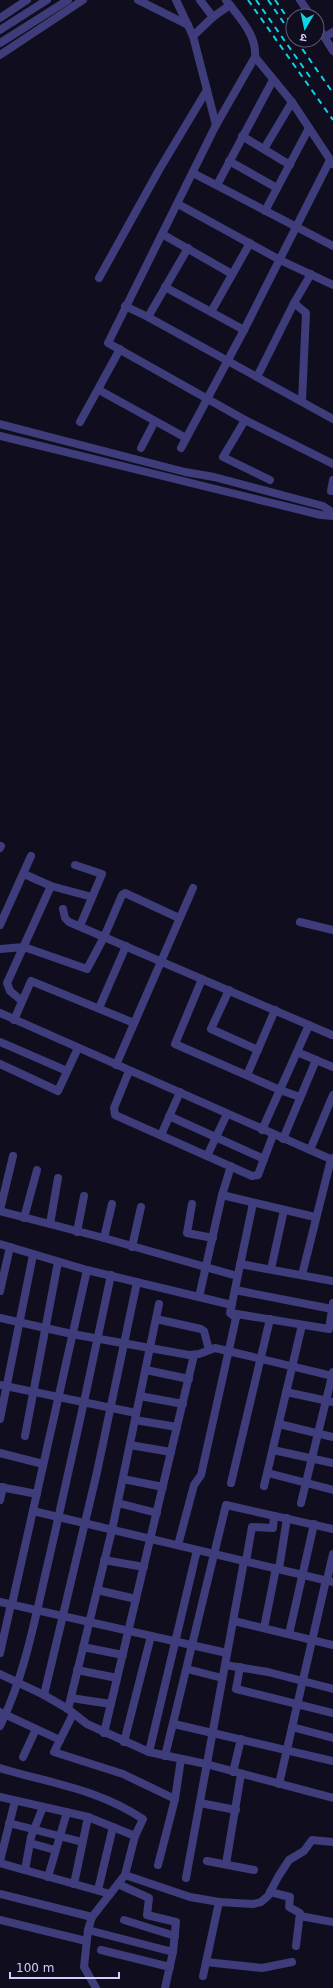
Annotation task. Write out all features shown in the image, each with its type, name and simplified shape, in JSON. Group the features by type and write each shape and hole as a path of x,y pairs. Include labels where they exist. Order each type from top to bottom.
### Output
{"street":[{"path":"0,18 27,0"},
{"path":"0,30 47,0"},
{"path":"0,43 68,0"},
{"path":"0,55 83,0"},
{"path":"138,0 188,25"},
{"path":"176,0 193,36 216,125"},
{"path":"200,0 213,17"},
{"path":"193,36 228,3 253,38 255,45 254,57 216,125 108,343 245,420 333,464"},
{"path":"333,32 325,37 333,51"},
{"path":"181,448 208,400 296,228 332,162 292,102 254,57"},
{"path":"217,185 273,80"},
{"path":"99,278 158,170 207,90"},
{"path":"264,149 292,102"},
{"path":"265,211 309,128"},
{"path":"242,136 290,165"},
{"path":"229,161 277,188"},
{"path":"193,173 333,246"},
{"path":"178,204 280,260 333,285"},
{"path":"162,234 232,274"},
{"path":"211,312 250,243"},
{"path":"148,317 188,248"},
{"path":"257,377 294,303 311,274"},
{"path":"165,287 244,330"},
{"path":"294,303 306,313 302,401"},
{"path":"125,306 148,317 227,362 333,419"},
{"path":"80,422 99,390 120,349"},
{"path":"99,390 186,438"},
{"path":"245,420 223,457 270,480"},
{"path":"140,448 155,421"},
{"path":"0,424 171,468 214,477 323,506 333,512"},
{"path":"0,436 321,515 333,516"},
{"path":"167,477 171,468"},
{"path":"330,491 333,480"},
{"path":"0,925 31,856"},
{"path":"75,865 102,874 80,926"},
{"path":"24,874 51,886 92,897"},
{"path":"22,1001 10,991 7,983 51,886"},
{"path":"116,1065 193,888"},
{"path":"0,949 24,947 87,969 104,937 122,895 125,893 179,918"},
{"path":"63,909 65,918 69,922 332,1035"},
{"path":"300,922 333,930"},
{"path":"99,1008 126,946"},
{"path":"202,979 175,1044 280,1090 300,1097"},
{"path":"14,1020 31,981 134,1023"},
{"path":"229,990 211,1028 258,1050"},
{"path":"247,1075 274,1010"},
{"path":"0,1013 129,1071 180,1092 273,1135 332,1159 315,1217 302,1275"},
{"path":"262,1130 309,1025"},
{"path":"0,1042 67,1071"},
{"path":"0,1064 58,1091 78,1048"},
{"path":"297,1052 333,1067"},
{"path":"283,1139 316,1060"},
{"path":"129,1071 114,1108 115,1115 255,1177 273,1135"},
{"path":"161,1135 180,1092"},
{"path":"310,1150 333,1095"},
{"path":"208,1156 227,1114"},
{"path":"169,1116 264,1159"},
{"path":"13,1156 0,1211 104,1238 237,1276"},
{"path":"199,1297 222,1195 231,1166"},
{"path":"24,1218 37,1170"},
{"path":"50,1224 58,1178"},
{"path":"222,1195 315,1217"},
{"path":"77,1232 84,1196"},
{"path":"178,1545 194,1485 201,1475 229,1352 236,1318 231,1309 234,1290 253,1203"},
{"path":"104,1238 112,1204"},
{"path":"192,1204 187,1233 213,1238"},
{"path":"132,1246 141,1207"},
{"path":"271,1269 284,1210"},
{"path":"0,1244 87,1270 199,1297 231,1309 270,1319 329,1329 333,1306 234,1290"},
{"path":"0,1291 10,1247"},
{"path":"0,1419 3,1386 20,1322 33,1255"},
{"path":"25,1436 58,1262"},
{"path":"240,1264 333,1281"},
{"path":"0,1653 87,1270"},
{"path":"0,1726 3,1713 18,1684 37,1610 98,1339 110,1275"},
{"path":"44,1695 64,1617 137,1282"},
{"path":"159,1304 118,1503 77,1670 71,1698 70,1712 54,1752 123,1774 175,1799"},
{"path":"0,1318 98,1339 125,1342 150,1348 194,1355 215,1348 333,1374 330,1401 319,1434 301,1503"},
{"path":"156,1319 201,1329 204,1331 209,1350"},
{"path":"231,1483 270,1319"},
{"path":"264,1486 302,1325"},
{"path":"104,1733 194,1355"},
{"path":"146,1370 188,1379"},
{"path":"3,1386 110,1408 136,1417 177,1427"},
{"path":"286,1392 330,1401"},
{"path":"140,1396 183,1404"},
{"path":"279,1424 333,1437"},
{"path":"130,1445 171,1452"},
{"path":"273,1450 333,1463"},
{"path":"0,1453 44,1464"},
{"path":"268,1473 333,1490"},
{"path":"123,1479 163,1487"},
{"path":"0,1500 1,1487 37,1494"},
{"path":"118,1503 157,1513"},
{"path":"166,1756 194,1646 226,1505 333,1529"},
{"path":"33,1511 329,1581"},
{"path":"186,1878 212,1731 252,1527 272,1528 274,1516"},
{"path":"264,1628 278,1569 287,1518"},
{"path":"289,1634 314,1524"},
{"path":"149,1752 197,1550"},
{"path":"279,1784 297,1704 329,1581 333,1554"},
{"path":"104,1560 144,1567"},
{"path":"97,1590 136,1599"},
{"path":"0,1602 129,1632 227,1652"},
{"path":"234,1621 333,1645"},
{"path":"124,1742 151,1636"},
{"path":"83,1647 123,1655"},
{"path":"225,1665 268,1672 333,1689"},
{"path":"240,1667 236,1689 333,1713"},
{"path":"187,1669 222,1678"},
{"path":"77,1670 117,1678"},
{"path":"0,1674 18,1684 44,1695 87,1724 104,1733 149,1752 206,1764 333,1798"},
{"path":"71,1698 111,1704"},
{"path":"3,1713 60,1740"},
{"path":"174,1724 212,1731 333,1761"},
{"path":"292,1727 333,1738"},
{"path":"23,1757 36,1729"},
{"path":"226,1864 236,1810 237,1773 241,1739"},
{"path":"158,1865 175,1799 180,1759"},
{"path":"0,1768 68,1785 106,1798 143,1820 134,1836 125,1875 92,1917 88,1930 84,1967 96,1988"},
{"path":"0,1797 88,1817 134,1836"},
{"path":"15,1801 0,1862 110,1894"},
{"path":"200,1803 236,1810"},
{"path":"25,1870 30,1843 43,1807"},
{"path":"48,1877 67,1812"},
{"path":"74,1884 88,1817"},
{"path":"10,1823 82,1842"},
{"path":"98,1890 113,1827"},
{"path":"125,1875 180,1894 219,1902 253,1904 261,1902 270,1892 289,1860 304,1851 312,1840 333,1842"},
{"path":"30,1843 55,1850"},
{"path":"207,1861 254,1870"},
{"path":"118,1884 149,1898 147,1915 175,1921 177,1924 173,1952 165,1988"},
{"path":"270,1892 290,1897 289,1907 299,1911 300,1916 296,1946"},
{"path":"0,1894 92,1917"},
{"path":"203,1976 219,1902"},
{"path":"300,1916 333,1922"},
{"path":"0,1920 86,1940"},
{"path":"124,1920 175,1936"},
{"path":"88,1930 173,1952"},
{"path":"101,1950 170,1967"},
{"path":"206,1962 262,1968 292,1962"}],"railway":[{"path":"248,0 333,120"},
{"path":"256,0 310,77"},
{"path":"268,0 285,24"},
{"path":"275,0 285,14"},
{"path":"302,48 333,93"}]}
